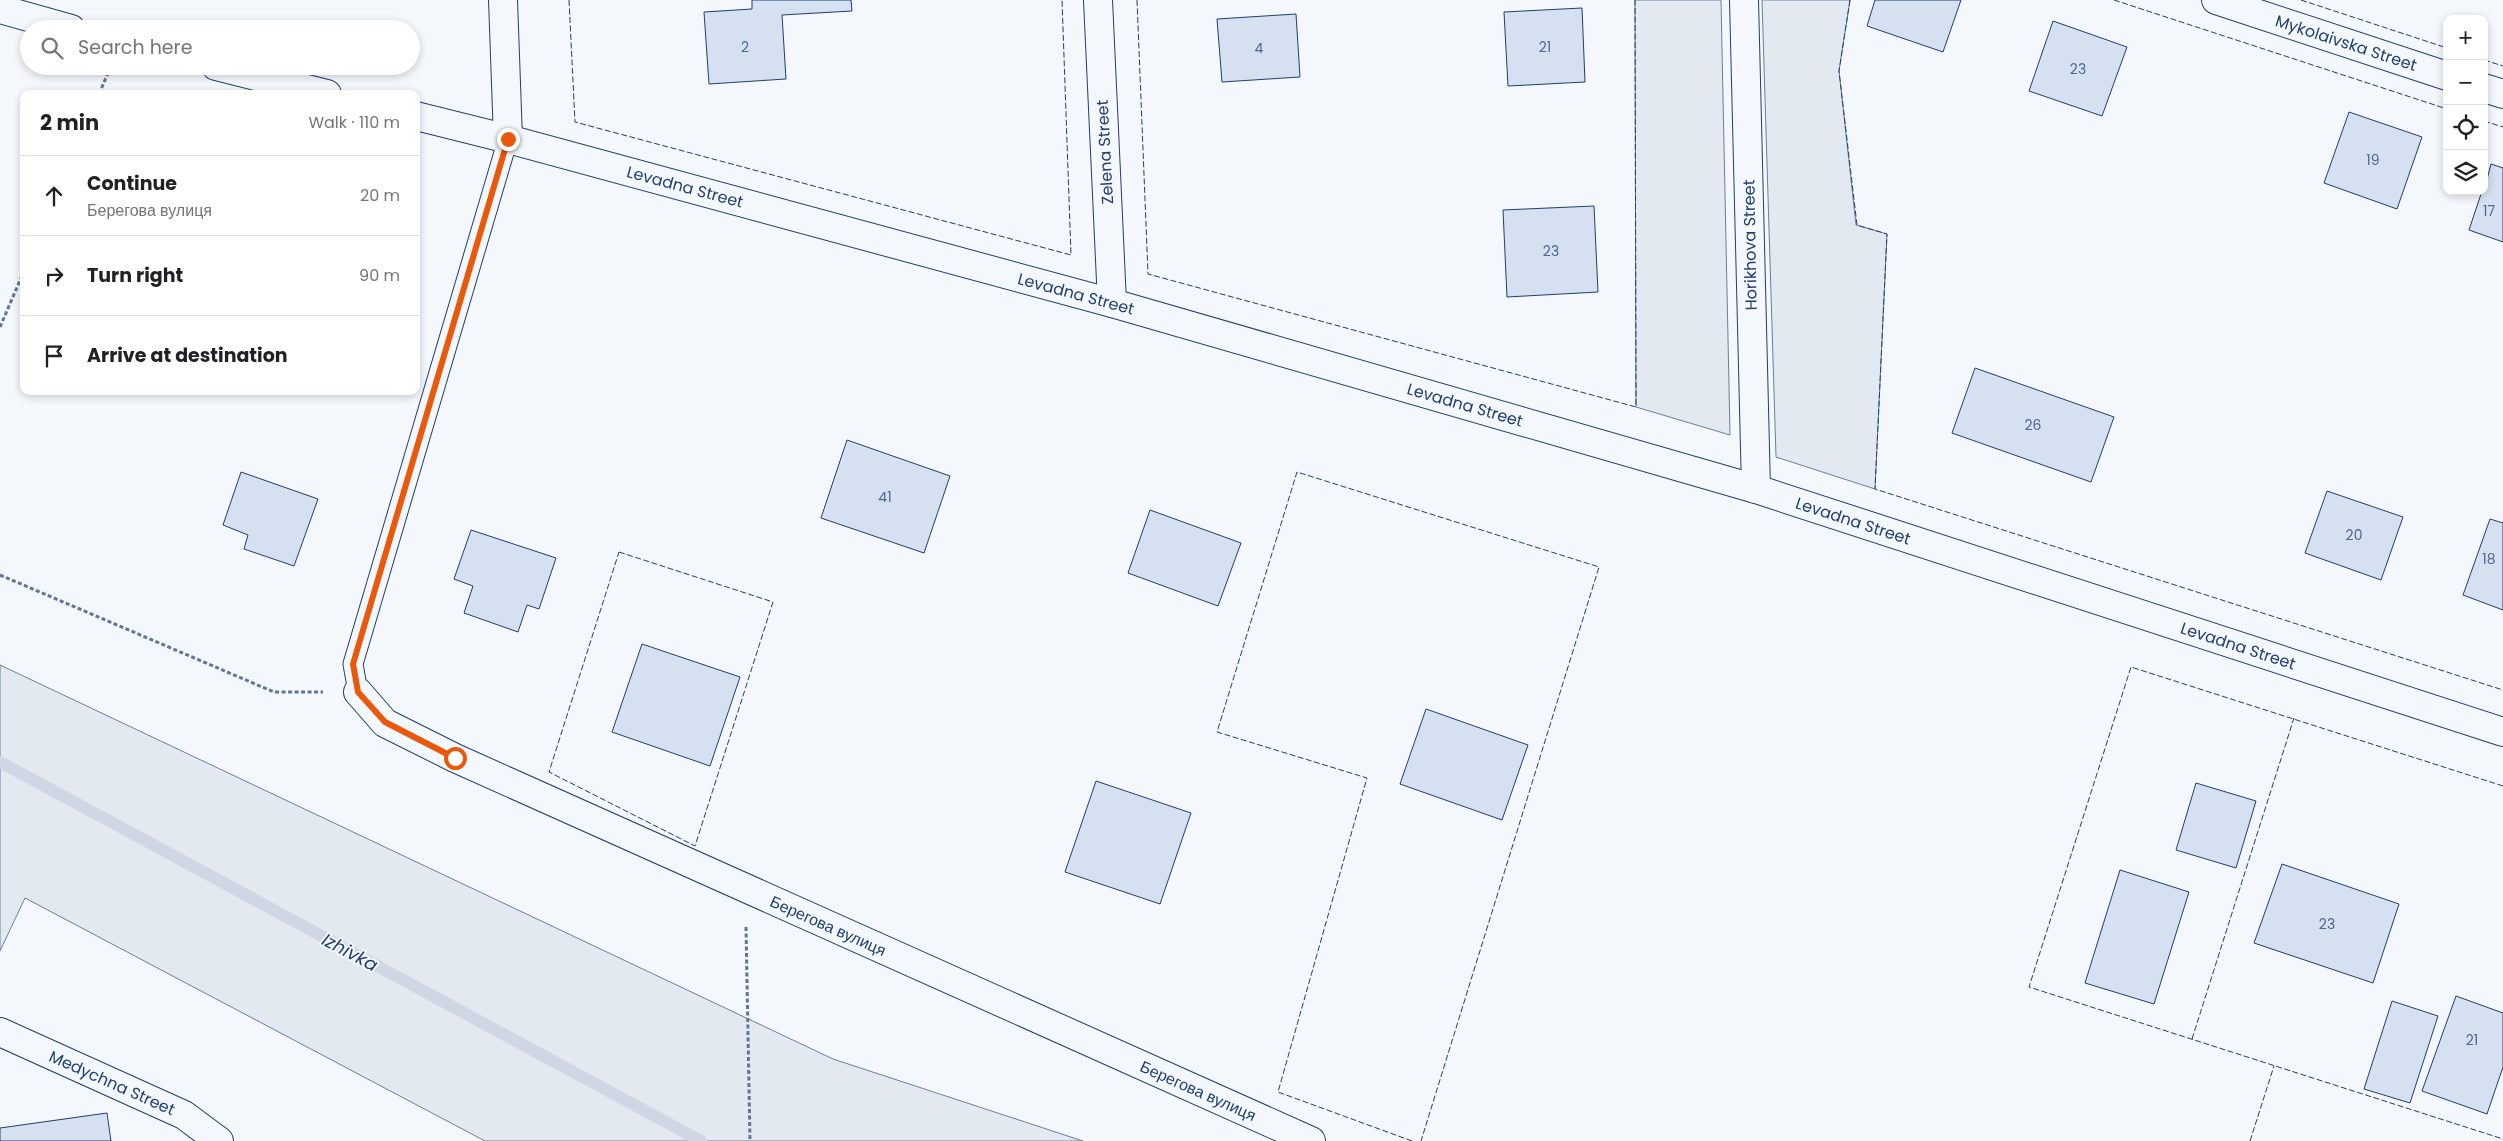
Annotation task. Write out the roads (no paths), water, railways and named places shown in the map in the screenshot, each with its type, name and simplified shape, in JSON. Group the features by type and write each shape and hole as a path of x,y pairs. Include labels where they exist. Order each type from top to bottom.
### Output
{"street":[{"path":"504,0 508,139"},
{"name":"Zelena Street","path":"1098,0 1112,303"},
{"name":"Horikhova Street","path":"1744,0 1756,489"},
{"name":"Mykolaivska Street","path":"2216,0 2443,75"},
{"path":"0,9 40,20"},
{"path":"251,75 310,90"},
{"path":"2488,89 2503,94"},
{"name":"Levadna Street","path":"420,117 508,139 1112,303 1756,489 2503,732"},
{"name":"Берегова вулиця","path":"358,692 385,722 420,740 745,889 1311,1141"},
{"name":"Medychna Street","path":"0,1032 184,1115 219,1141"}],"lane":[{"path":"358,692 353,664 508,139"}],"waterway":[{"name":"Izhivka","path":"0,762 701,1141"}]}
